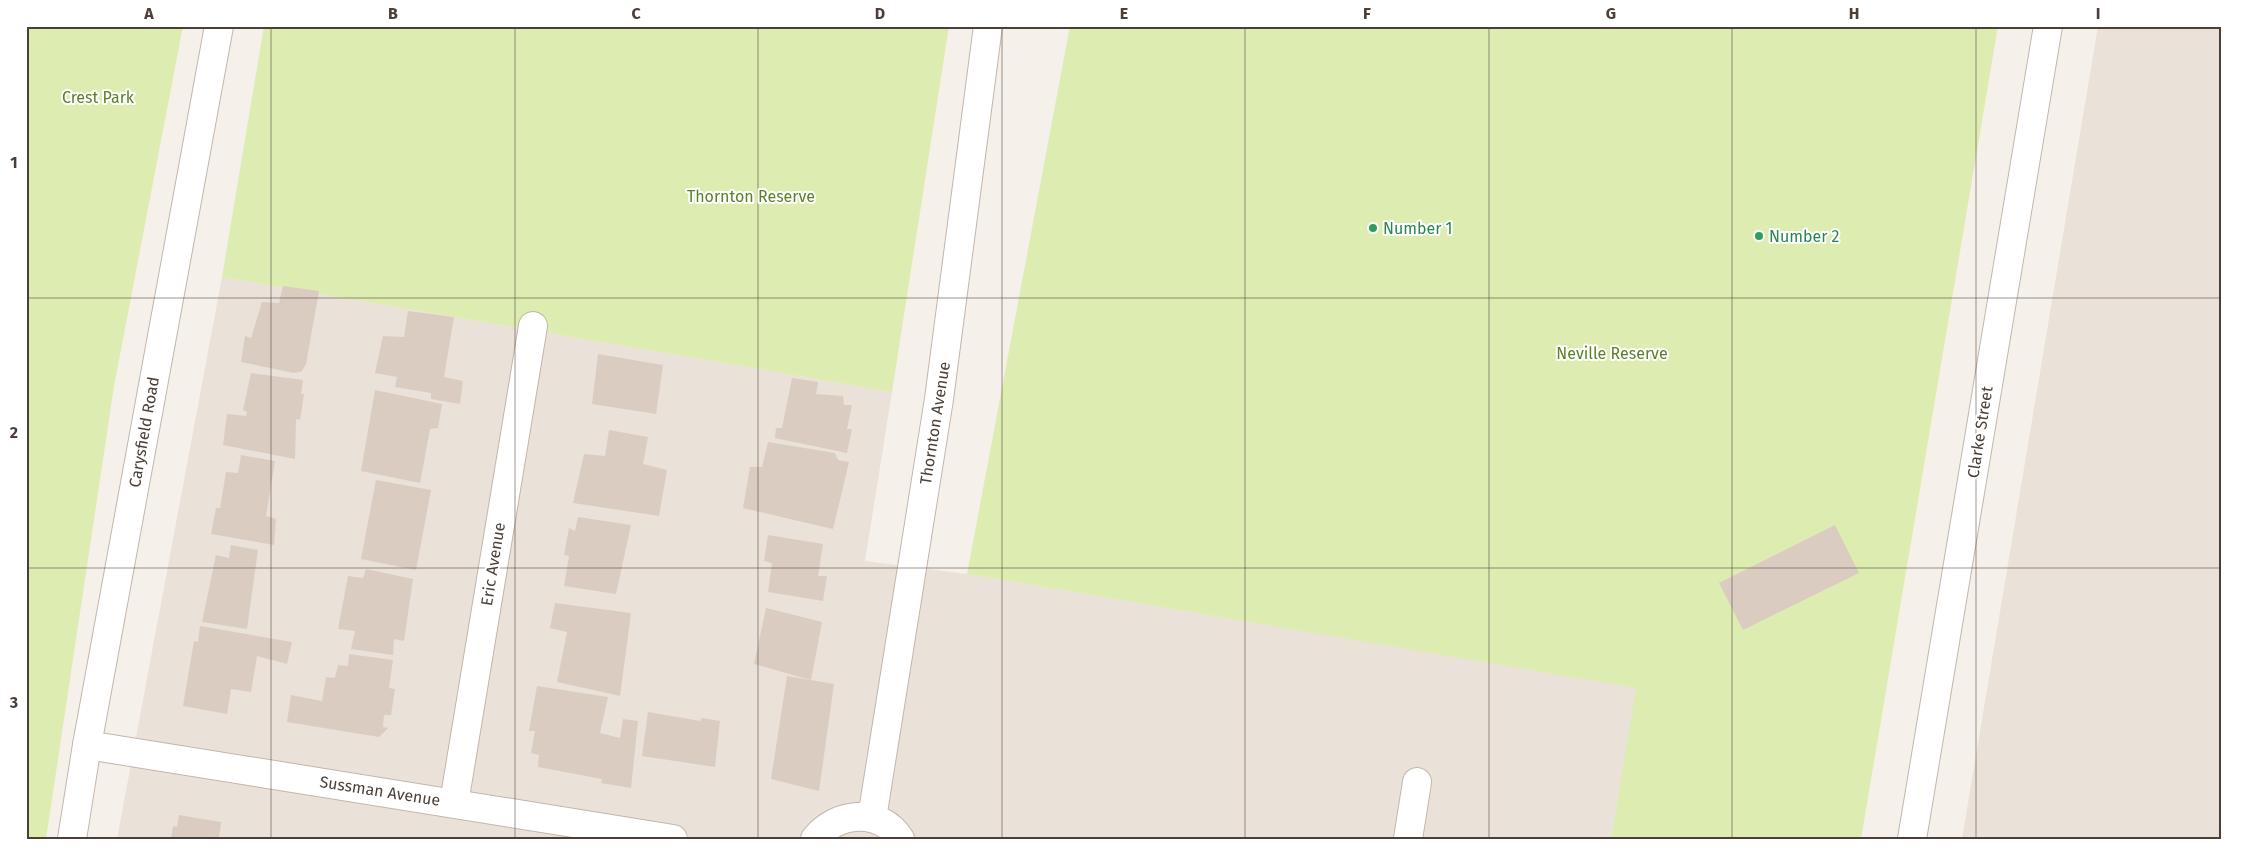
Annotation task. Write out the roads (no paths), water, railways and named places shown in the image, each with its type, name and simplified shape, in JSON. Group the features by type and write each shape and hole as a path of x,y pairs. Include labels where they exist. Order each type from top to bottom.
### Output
{"street":[{"name":"Carysfield Road","path":"72,839 87,745 219,26"},
{"name":"Thornton Avenue","path":"872,818 939,399 988,26"},
{"name":"Clarke Street","path":"1912,839 2048,26"},
{"name":"Eric Avenue","path":"454,803 532,326"},
{"name":"Sussman Avenue","path":"87,745 673,839"},
{"path":"1408,839 1417,782"},
{"path":"815,839 822,830 837,820 855,816 872,818 886,824 900,839"}],"place":[{"name":"Number 1","path":"1373,228"},
{"name":"Number 2","path":"1759,236"}],"park label":[{"name":"Crest Park","path":"98,97"},
{"name":"Thornton Reserve","path":"751,196"},
{"name":"Neville Reserve","path":"1612,353"}]}
